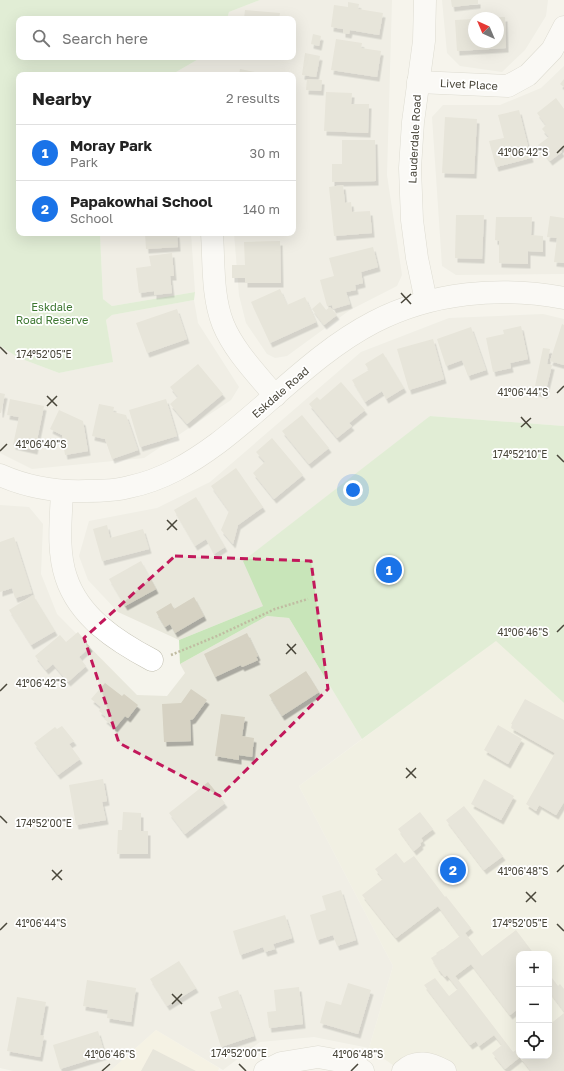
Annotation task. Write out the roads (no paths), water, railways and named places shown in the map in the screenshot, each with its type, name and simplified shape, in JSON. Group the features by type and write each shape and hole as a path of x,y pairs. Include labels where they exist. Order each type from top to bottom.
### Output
{"street":[{"name":"Lauderdale Road","path":"425,0 424,41 413,122 410,168 412,220 426,301"},
{"name":"Livet Place","path":"418,82 508,86 528,76 552,50 564,26"},
{"path":"212,236 215,285 223,324 233,344 275,396"},
{"name":"Eskdale Road","path":"0,475 10,480 39,488 62,491 106,491 129,488 149,482 172,473 205,452 232,432 316,360 374,322 426,301 469,294 504,292 564,298"},
{"path":"62,491 60,533 62,560 66,577 75,595 89,616 109,634 152,660"},
{"path":"265,1071 281,1063 318,1057 352,1063 363,1071"},
{"path":"403,1071 408,1066 419,1062 435,1066 445,1071"}],"place":[{"name":"Moray Park","path":"389,570"},
{"name":"Papakowhai School","path":"453,870"}],"park label":[{"name":"Eskdale Road Reserve","path":"52,312"}]}
